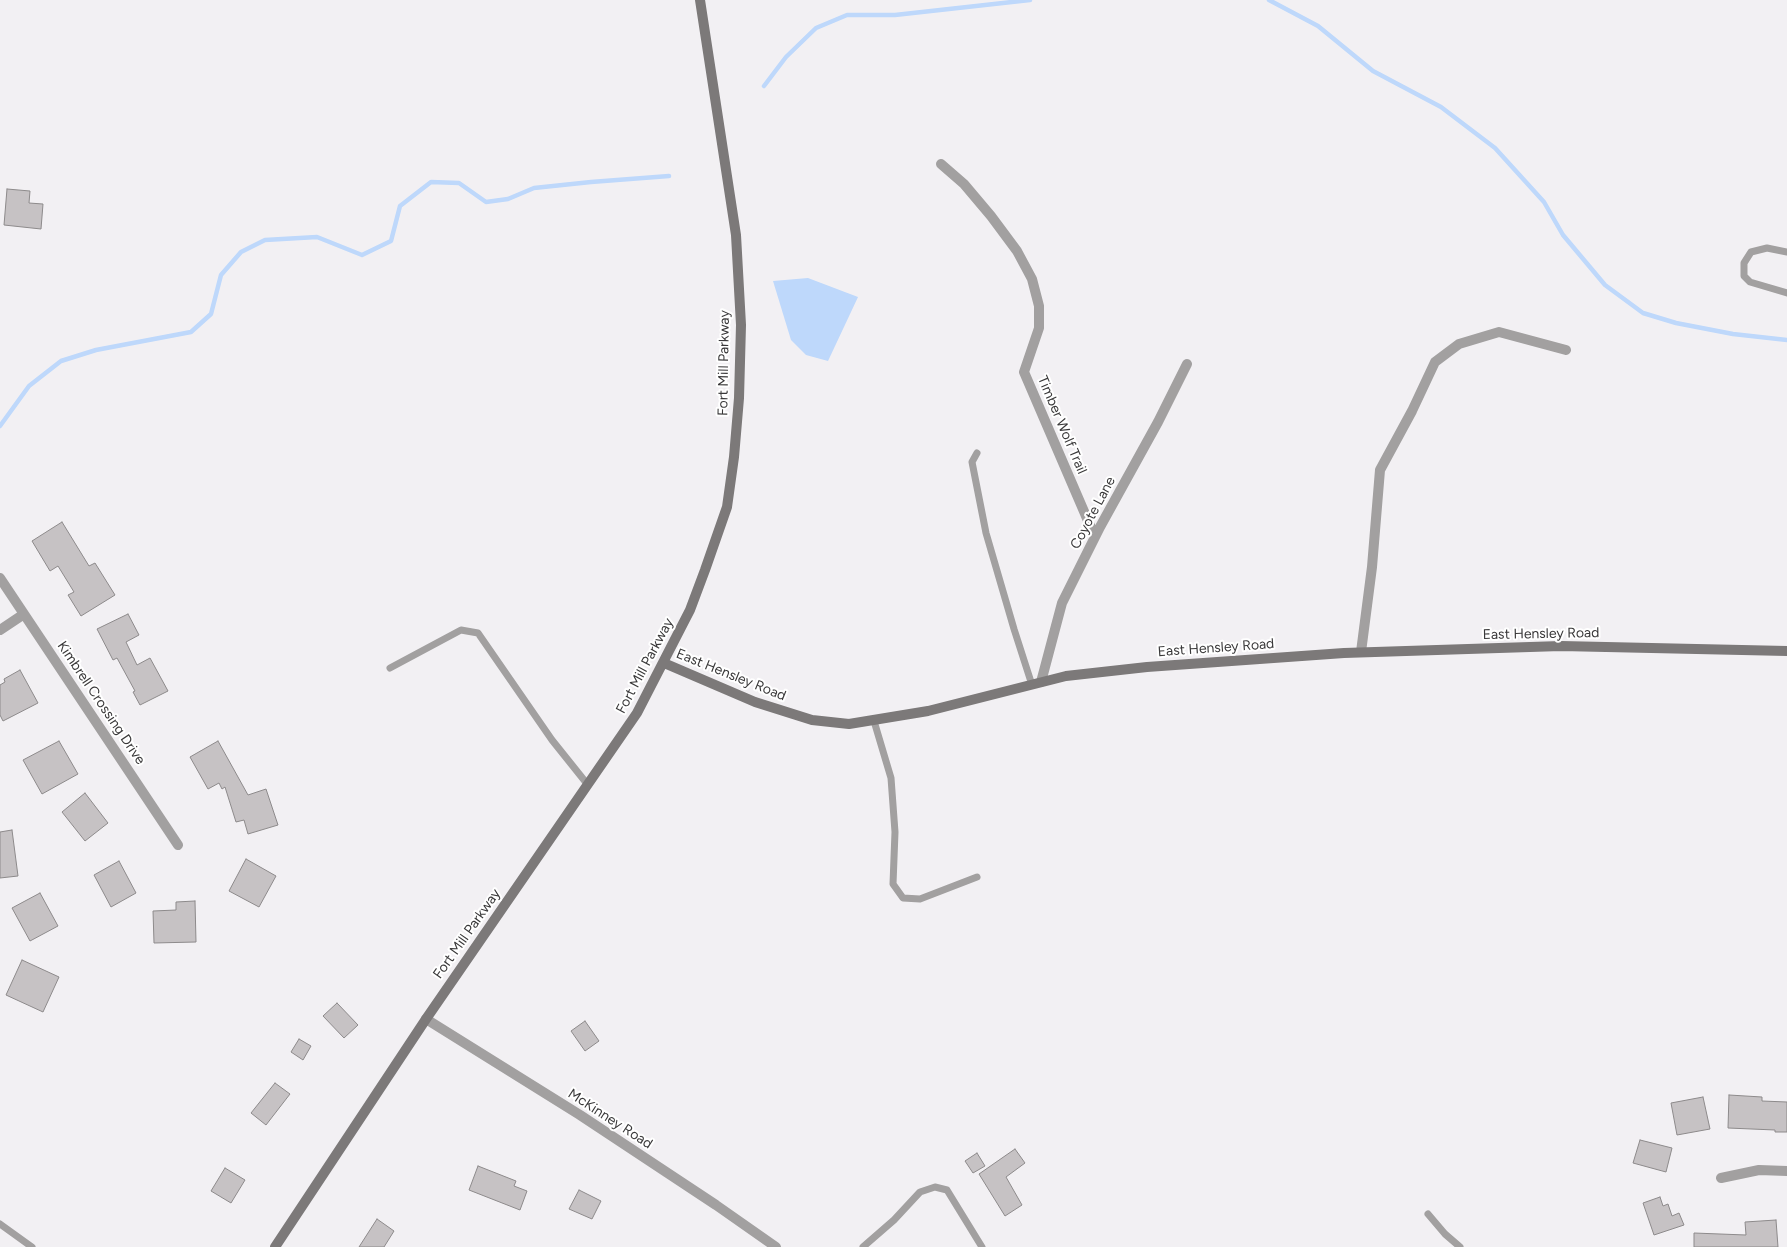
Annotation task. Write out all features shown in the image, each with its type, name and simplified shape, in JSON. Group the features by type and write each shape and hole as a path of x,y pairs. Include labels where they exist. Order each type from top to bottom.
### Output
{"main road":[{"name":"Fort Mill Parkway","path":"275,1247 426,1019 637,713 690,610 726,507 734,457 739,398 741,325 736,235 700,0"},
{"name":"East Hensley Road","path":"664,663 755,702 812,720 849,724 928,711 1066,676 1147,667 1361,652 1561,646 1787,651"}],"street":[{"name":"Timber Wolf Trail","path":"941,164 964,184 991,216 1017,251 1032,279 1039,306 1039,328 1024,372 1095,537"},
{"path":"1361,652 1372,567 1380,470 1412,411 1435,362 1459,344 1499,332 1566,350"},
{"name":"Coyote Lane","path":"1037,684 1062,602 1187,364"},
{"name":"Kimbrell Crossing Drive","path":"0,578 178,844"},
{"path":"0,630 24,614"},
{"name":"McKinney Road","path":"426,1019 580,1115 710,1201 776,1247"},
{"path":"1721,1178 1759,1170 1787,1171"}],"lane":[{"path":"1787,252 1767,248 1751,252 1744,263 1744,276 1750,282 1787,293"},
{"path":"977,453 972,462 986,533 1014,629 1037,684"},
{"path":"390,668 461,630 478,633 552,740 588,785"},
{"path":"874,721 891,778 895,832 892,884 903,898 920,899 977,877"},
{"path":"863,1247 894,1220 920,1192 935,1187 946,1190 982,1247"},
{"path":"1428,1214 1445,1234 1460,1247"},
{"path":"0,1224 32,1247"}],"water":[{"path":"808,278 858,297 828,361 806,355 791,340 773,281"}],"building":[{"path":"7,189 30,191 29,203 43,204 41,229 4,225"},
{"path":"62,522 89,566 95,563 115,595 81,616 68,595 74,592 58,566 50,571 32,541"},
{"path":"128,614 139,635 126,642 137,665 150,658 168,691 140,705 133,692 135,691 117,658 113,660 97,629"},
{"path":"20,670 38,703 3,721 0,715 0,685 5,682 4,679"},
{"path":"59,741 78,774 42,794 23,760"},
{"path":"218,741 248,795 266,789 278,825 248,834 244,820 236,822 225,787 222,789 219,783 208,789 190,757"},
{"path":"85,793 108,823 85,841 62,812"},
{"path":"12,830 18,876 0,878 0,832"},
{"path":"246,859 276,876 259,907 229,891"},
{"path":"119,861 136,893 111,907 94,875"},
{"path":"40,893 58,926 30,941 12,908"},
{"path":"195,901 196,942 154,943 153,911 176,910 176,902"},
{"path":"22,960 59,977 43,1012 6,995"},
{"path":"337,1003 358,1025 344,1038 323,1016"},
{"path":"585,1021 599,1041 585,1051 571,1031"},
{"path":"299,1039 311,1046 303,1060 291,1052"},
{"path":"275,1083 290,1094 266,1125 251,1113"},
{"path":"1729,1095 1762,1097 1762,1101 1787,1102 1787,1132 1728,1128"},
{"path":"1703,1097 1710,1129 1677,1135 1671,1103"},
{"path":"1640,1140 1672,1148 1666,1172 1633,1163"},
{"path":"1015,1149 1025,1163 1006,1177 1022,1205 1005,1216 979,1174"},
{"path":"977,1153 985,1166 973,1173 965,1161"},
{"path":"478,1166 516,1181 514,1186 527,1191 520,1210 469,1190"},
{"path":"225,1168 245,1180 231,1203 211,1191"},
{"path":"579,1190 601,1201 592,1219 569,1209"},
{"path":"1660,1197 1663,1206 1668,1204 1672,1216 1679,1213 1684,1225 1654,1235 1643,1203"},
{"path":"377,1219 394,1231 384,1247 359,1247"},
{"path":"1776,1220 1778,1247 1694,1247 1694,1233 1746,1235 1745,1222"}],"waterway":[{"path":"764,86 786,57 816,28 847,15 895,15 1030,0"},
{"path":"1269,0 1318,26 1373,71 1441,107 1495,148 1544,202 1563,235 1605,285 1643,313 1676,323 1733,334 1787,340"},
{"path":"0,426 29,386 61,361 96,350 191,332 211,314 221,275 241,252 265,240 317,237 362,255 391,241 400,206 431,182 459,183 486,202 508,199 534,188 669,176"}]}
